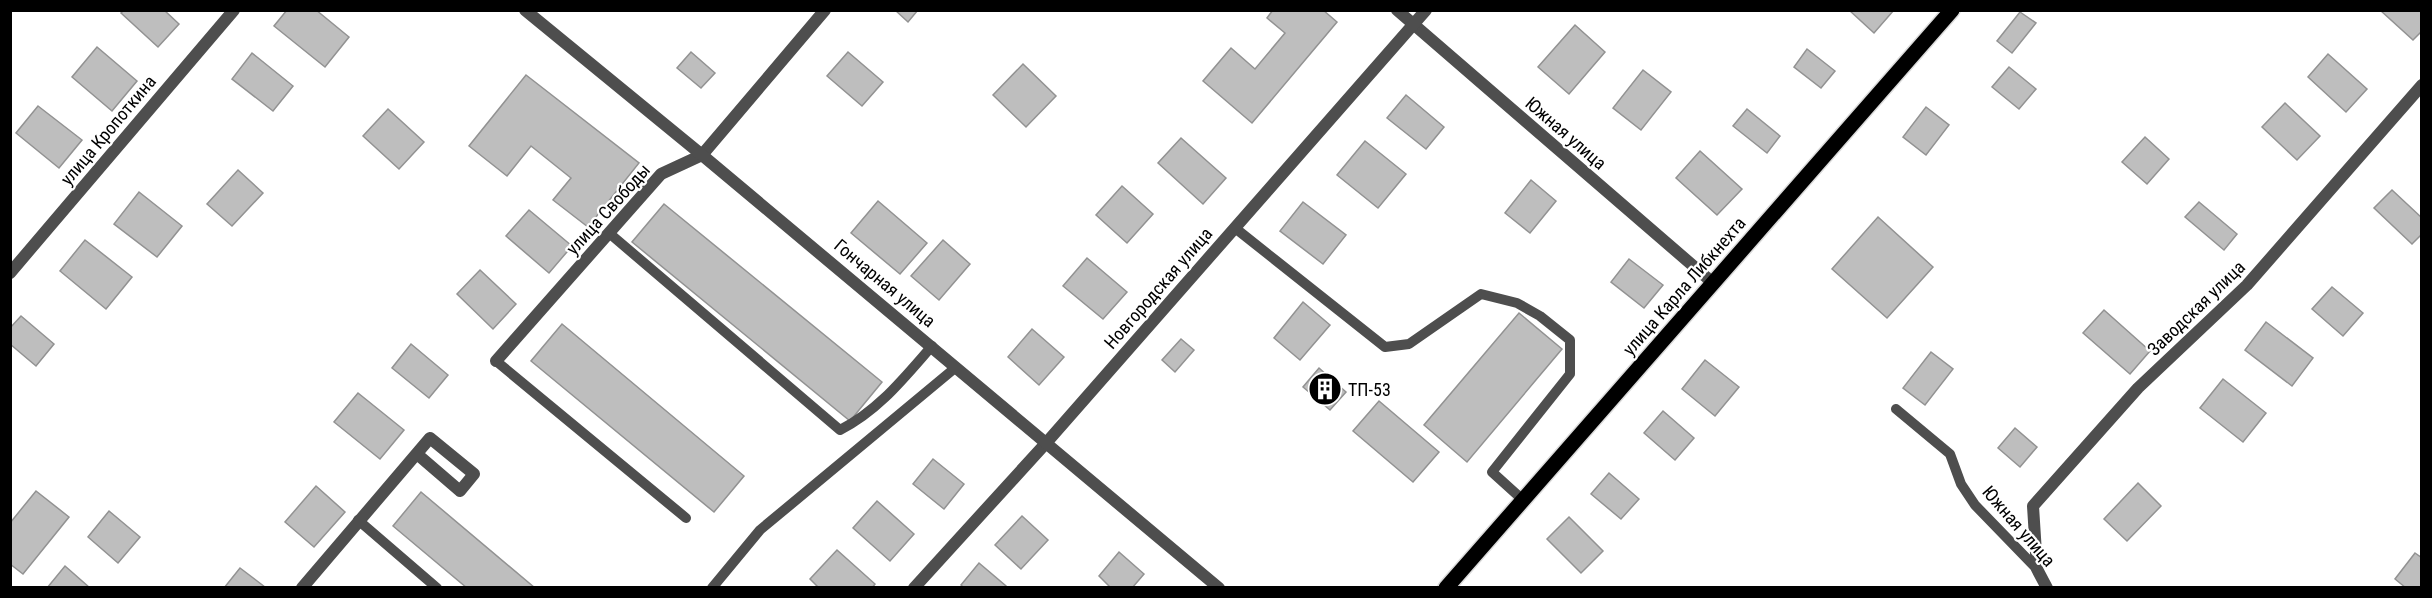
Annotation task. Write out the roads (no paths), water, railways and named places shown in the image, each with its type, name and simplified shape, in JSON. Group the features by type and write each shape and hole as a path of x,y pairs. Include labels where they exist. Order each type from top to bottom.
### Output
{"main road":[{"name":"улица Карла Либкнехта","path":"1446,588 1952,10"}],"street":[{"name":"улица Кропоткина","path":"10,273 234,10"},
{"name":"Гончарная улица","path":"525,10 932,346 955,368 1047,442 1219,588"},
{"name":"улица Свободы","path":"496,361 662,174 702,155 825,10"},
{"name":"Южная улица","path":"1397,10 1713,283"},
{"name":"Новгородская улица","path":"914,588 1047,442 1426,10"},
{"name":"Заводская улица","path":"2037,569 2033,506 2138,388 2247,285 2421,85"},
{"path":"308,585 358,520 430,438 474,474 460,491 417,454"},
{"name":"Южная улица","path":"2037,569 2047,588"}],"lane":[{"path":"1235,228 1385,347 1409,344 1482,294 1517,303 1540,316 1570,340 1569,374 1492,472 1523,500"},
{"path":"609,233 840,430 861,420 932,346"},
{"path":"496,361 686,518"},
{"path":"711,588 760,530 955,368"},
{"name":"Южная улица","path":"1896,409 1950,454 1961,484 1975,505 2037,569"},
{"path":"358,520 437,588"}],"place":[{"name":"ТП-53","path":"1325,389"}]}
